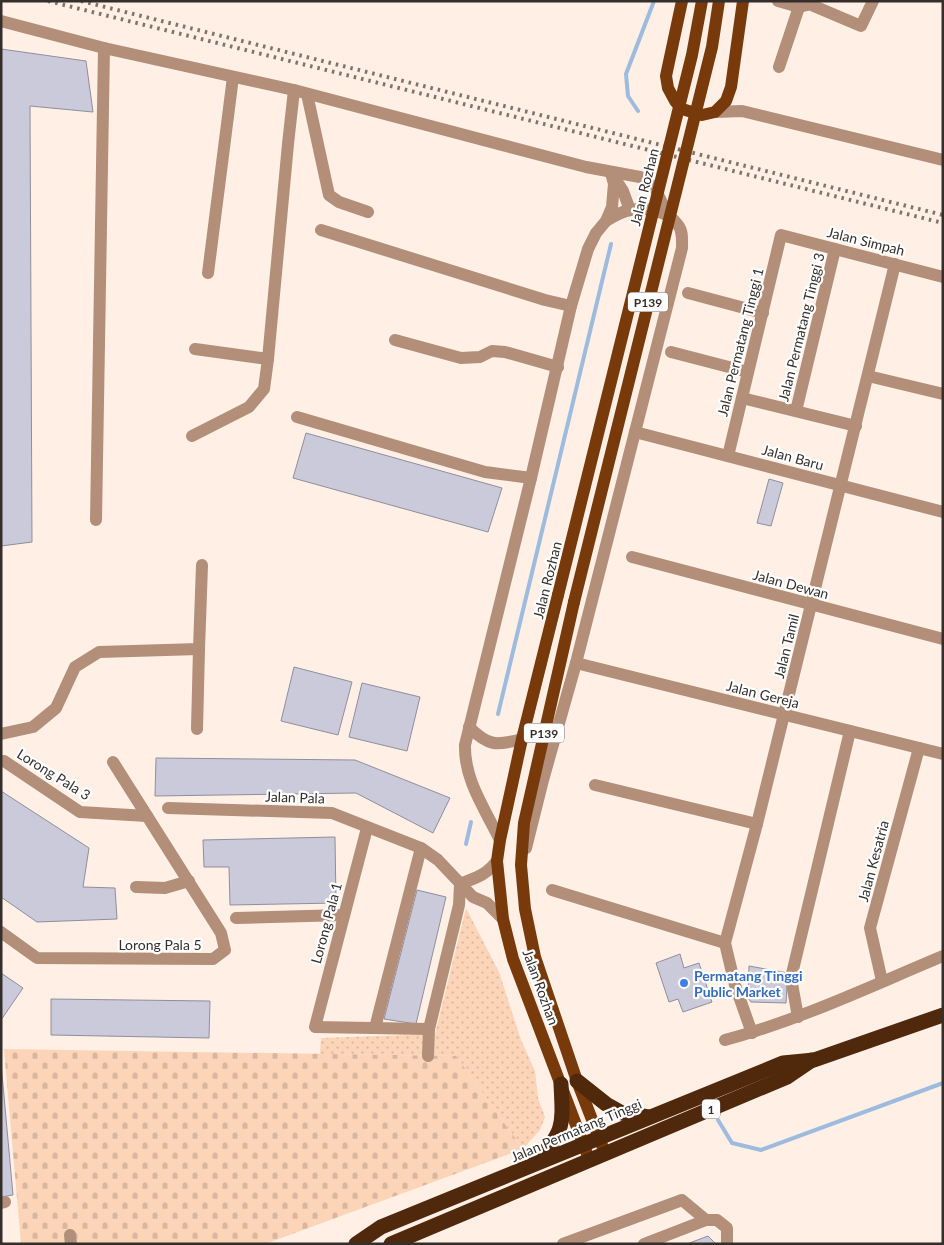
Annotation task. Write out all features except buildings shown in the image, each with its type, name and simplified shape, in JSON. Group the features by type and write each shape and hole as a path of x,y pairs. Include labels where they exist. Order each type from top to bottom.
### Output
{"highway":[{"name":"Jalan Permatang Tinggi","path":"391,1244 787,1077 814,1060 943,1015"},
{"name":"Jalan Permatang Tinggi","path":"356,1244 381,1227 783,1063 814,1060"},
{"path":"578,1081 606,1104 622,1113 649,1117"},
{"path":"528,1168 549,1147 558,1134 563,1117 561,1084"}],"main road":[{"path":"682,1 666,76 668,88 682,109 702,115 715,112 726,101 731,87 743,1"},
{"name":"Jalan Rozhan","path":"589,1159 513,959 503,919 498,861 500,840 522,739 692,55 702,1"},
{"name":"Jalan Rozhan","path":"604,1153 535,957 526,916 521,865 524,823 574,602 712,47 719,1"}],"street":[{"path":"778,1 806,4 861,26 873,1"},
{"path":"779,67 806,4"},
{"path":"1,21 104,48 301,92 611,173 631,175 647,181 655,188 668,216"},
{"path":"96,520 104,48"},
{"path":"208,273 233,77"},
{"path":"301,92 329,195 339,202 368,212"},
{"path":"192,436 248,408 264,389 288,144 301,92"},
{"path":"715,112 742,111 943,160"},
{"path":"611,173 623,191 630,210"},
{"path":"606,221 614,196 614,184 611,173"},
{"path":"500,840 468,775 465,759 469,727 558,367 571,306 588,249 596,233 606,221 618,213 645,209 668,216 678,225 682,236 682,248 576,663 521,865"},
{"path":"321,230 545,300 571,306"},
{"name":"Jalan Simpah","path":"781,235 943,277"},
{"name":"Jalan Permatang Tinggi 1","path":"728,456 781,235"},
{"name":"Jalan Permatang Tinggi 3","path":"796,411 835,249"},
{"name":"Jalan Tamil","path":"725,943 757,824 895,264"},
{"path":"688,293 762,313"},
{"path":"395,340 461,358 480,357 492,351 505,352 558,367"},
{"path":"195,349 268,359"},
{"path":"671,352 748,372"},
{"path":"868,376 943,394"},
{"path":"742,398 856,426"},
{"path":"298,417 485,472 531,478"},
{"name":"Jalan Baru","path":"635,432 943,512"},
{"name":"Jalan Dewan","path":"632,557 943,639"},
{"path":"197,729 202,565"},
{"path":"1,734 33,728 56,708 75,667 99,652 199,649"},
{"name":"Jalan Gereja","path":"576,663 943,754"},
{"path":"469,727 486,742 507,744 522,739"},
{"path":"798,1017 790,978 850,731"},
{"name":"Jalan Kesatria","path":"882,982 870,928 919,748"},
{"name":"Lorong Pala 3","path":"4,761 80,812 147,816"},
{"name":"Lorong Pala 5","path":"1,932 37,958 213,959 225,950 221,933 113,762"},
{"path":"595,785 757,824"},
{"name":"Jalan Pala","path":"168,808 332,813 421,848 438,860 473,897 487,903 503,919"},
{"name":"Lorong Pala 1","path":"367,828 315,1027 375,1028"},
{"path":"421,848 375,1028 429,1029"},
{"path":"428,1056 429,1029 458,905 460,884 489,872 498,861"},
{"path":"136,887 165,888 189,881"},
{"path":"552,890 725,943 752,1034"},
{"path":"236,918 344,915"},
{"path":"725,1040 752,1034 798,1017 943,956"},
{"path":"563,1244 682,1200 711,1220 727,1228 727,1244"},
{"path":"644,1244 711,1220"},
{"path":"381,1227 385,1244"}],"green space":[{"path":"466,908 499,972 521,1040 535,1071 538,1098 545,1117 540,1130 523,1149 456,1056 320,1054 321,1038 435,1034"},
{"path":"4,1049 456,1056 523,1149 265,1244 21,1244"}],"waterway":[{"path":"638,111 628,96 626,74 654,1"},
{"path":"498,714 611,244"},
{"path":"466,844 471,822"},
{"path":"718,1120 732,1143 761,1150 943,1083"}],"railway":[{"path":"48,1 943,223"},
{"path":"81,1 943,215"}],"place":[{"name":"Permatang Tinggi Public Market","path":"684,983"}]}
